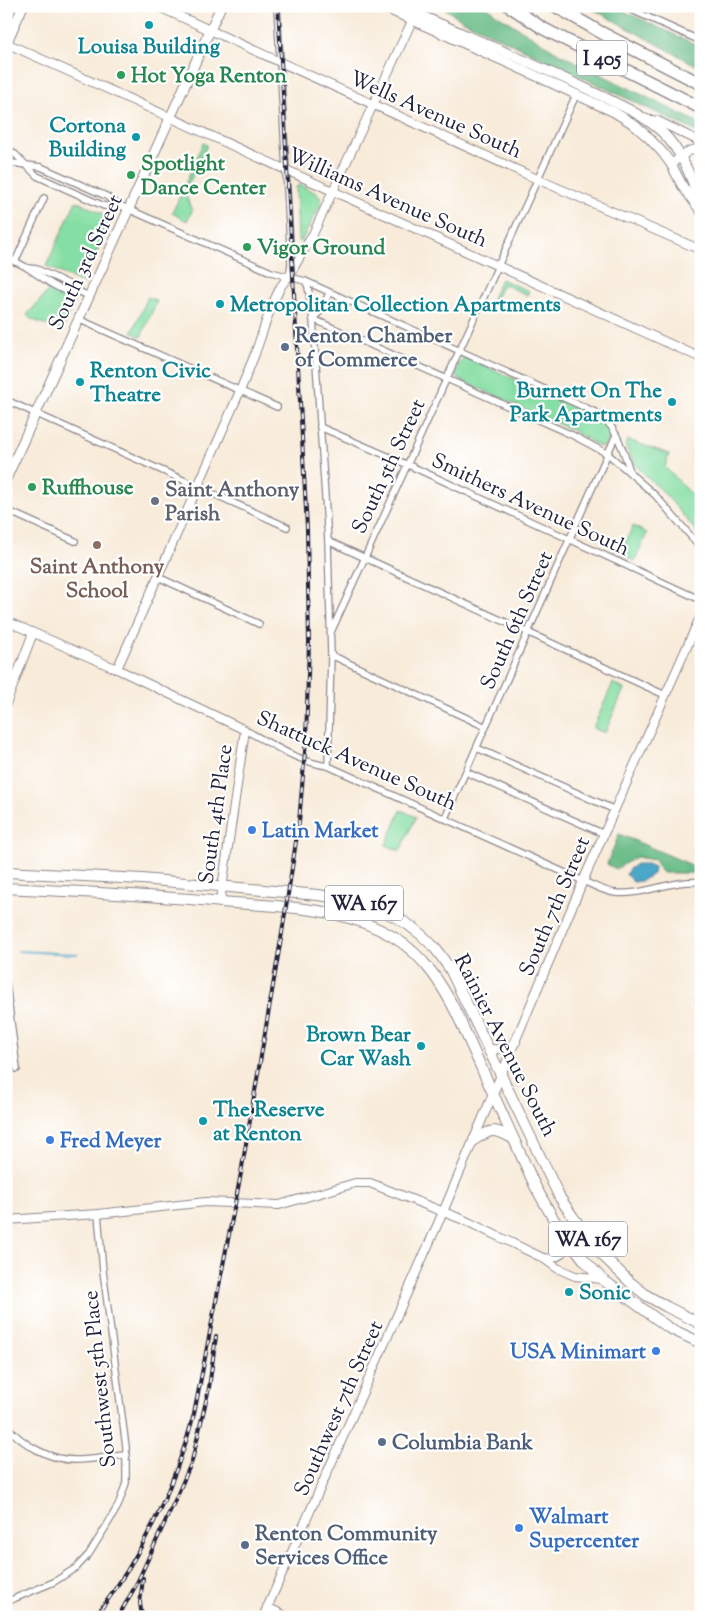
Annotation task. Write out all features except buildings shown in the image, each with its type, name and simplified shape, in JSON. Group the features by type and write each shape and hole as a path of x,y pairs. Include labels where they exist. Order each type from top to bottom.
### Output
{"highway":[{"name":"I 405","path":"509,6 544,29 699,107"},
{"name":"I 405","path":"555,6 602,33 701,84"}],"main road":[{"path":"6,43 23,6"},
{"name":"South 3rd Street","path":"6,478 221,6"},
{"path":"381,6 415,13 576,95 614,112 632,123 648,137 671,164 683,187 701,210"},
{"path":"400,6 538,66 619,104 644,118 663,133 682,157 694,184 701,210"},
{"name":"Rainier Avenue South","path":"6,872 135,878 344,898 372,906 400,920 432,944 450,970 560,1198 587,1238 608,1262 631,1283 667,1307 701,1324"},
{"name":"Rainier Avenue South","path":"6,888 169,896 328,912 359,920 395,938 426,964 443,988 457,1014 535,1186 554,1220 585,1262 602,1279 669,1328 701,1342"},
{"path":"474,1140 490,1131 497,1131 512,1138"}],"street":[{"name":"Wells Avenue South","path":"157,6 538,179 701,250"},
{"path":"277,6 291,263 289,276"},
{"path":"623,6 701,41"},
{"path":"117,669 256,354 271,308 281,286 289,276 313,234 415,13"},
{"name":"Williams Avenue South","path":"6,43 701,358"},
{"name":"South 5th Street","path":"331,632 576,95"},
{"path":"644,118 658,121 701,142"},
{"path":"671,164 689,151 701,148"},
{"path":"6,150 16,154 37,176 104,206 119,205"},
{"path":"6,160 12,163 41,167 106,196 119,205 271,272 289,276 329,292 595,412 613,427 631,474"},
{"path":"15,262 44,198"},
{"path":"6,258 28,268 50,283 72,293 80,292 89,296"},
{"path":"306,282 313,319 328,541 331,632 328,766"},
{"path":"313,319 322,309 329,292"},
{"path":"78,319 277,407"},
{"path":"313,319 572,435 608,454 655,495 701,548"},
{"path":"6,400 287,527"},
{"name":"Smithers Avenue South","path":"320,427 407,464 701,600"},
{"name":"South 6th Street","path":"445,818 616,436"},
{"path":"6,510 75,541"},
{"path":"328,541 665,695"},
{"path":"158,577 259,624"},
{"name":"South 7th Street","path":"444,1212 583,881 701,615"},
{"name":"Shattuck Avenue South","path":"6,621 117,669 245,730 298,758 328,766 583,881 614,893 627,893 690,881 701,882"},
{"path":"6,704 33,633"},
{"path":"331,656 486,727"},
{"path":"101,663 121,659"},
{"name":"South 4th Place","path":"220,902 245,730"},
{"path":"477,748 615,810"},
{"path":"466,772 604,834"},
{"path":"6,982 17,1069"},
{"path":"701,991 699,1000 701,1005"},
{"path":"488,1048 499,1050 516,1042"},
{"path":"6,1220 98,1214 206,1202 279,1205 362,1182 377,1185 444,1212 543,1258 556,1268 575,1276 602,1279"},
{"name":"Southwest 7th Street","path":"263,1617 444,1212"},
{"name":"Southwest 5th Place","path":"6,1602 54,1582 84,1560 107,1525 123,1495 126,1483 126,1455 102,1271 98,1214"},
{"path":"543,1258 553,1259 560,1254 566,1245 564,1234"},
{"path":"6,1426 25,1442 55,1457 75,1460 126,1455"},
{"path":"267,1607 288,1617"}],"green space":[{"path":"441,6 487,6 496,14 560,54 701,124 701,134 464,21"},
{"path":"587,6 613,6 701,47 701,68"},
{"path":"203,143 207,145 186,190 183,189"},
{"path":"300,185 318,194 322,202 301,242 298,241 296,187"},
{"path":"182,192 185,193 192,211 187,221 172,213"},
{"path":"76,201 112,218 83,283 46,266"},
{"path":"501,279 529,291 527,295 503,284 489,313 486,312"},
{"path":"49,290 75,302 61,331 31,319 27,315"},
{"path":"148,297 157,301 141,337 132,332"},
{"path":"463,358 467,358 602,418 611,430 610,438 603,447 598,446 572,430 458,379 455,376"},
{"path":"628,440 669,454 665,467 701,504 701,537 668,497 636,465 625,444"},
{"path":"633,526 647,533 635,561 620,554"},
{"path":"613,683 624,689 605,733 593,728"},
{"path":"401,810 416,817 400,851 386,845"},
{"path":"619,834 701,869 701,873 662,873 654,860 636,857 616,869 607,864"}],"water":[{"path":"636,864 647,864 654,867 653,874 641,881 633,882 626,875 629,869"}],"waterway":[{"path":"18,951 77,954"}],"railway":[{"path":"95,1617 127,1571 155,1520 177,1468 194,1414 241,1173 299,822 306,740 309,642 307,528 278,6"},
{"path":"118,1617 136,1585 192,1461 209,1388 216,1336"},
{"path":"142,1617 140,1603 143,1578"}],"place":[{"name":"Louisa Building","path":"149,25"},
{"name":"Hot Yoga Renton","path":"121,75"},
{"name":"Cortona Building","path":"136,137"},
{"name":"Spotlight Dance Center","path":"131,175"},
{"name":"Vigor Ground","path":"247,247"},
{"name":"Metropolitan Collection Apartments","path":"220,304"},
{"name":"Renton Chamber of Commerce","path":"285,347"},
{"name":"Renton Civic Theatre","path":"80,382"},
{"name":"Burnett On The Park Apartments","path":"672,402"},
{"name":"Ruffhouse","path":"32,487"},
{"name":"Saint Anthony Parish","path":"155,501"},
{"name":"Saint Anthony School","path":"97,545"},
{"name":"Latin Market","path":"252,830"},
{"name":"Brown Bear Car Wash","path":"421,1046"},
{"name":"The Reserve at Renton","path":"203,1121"},
{"name":"Fred Meyer","path":"50,1140"},
{"name":"Sonic","path":"569,1292"},
{"name":"USA Minimart","path":"656,1351"},
{"name":"Columbia Bank","path":"382,1442"},
{"name":"Walmart Supercenter","path":"519,1528"},
{"name":"Renton Community Services Office","path":"245,1545"}]}
